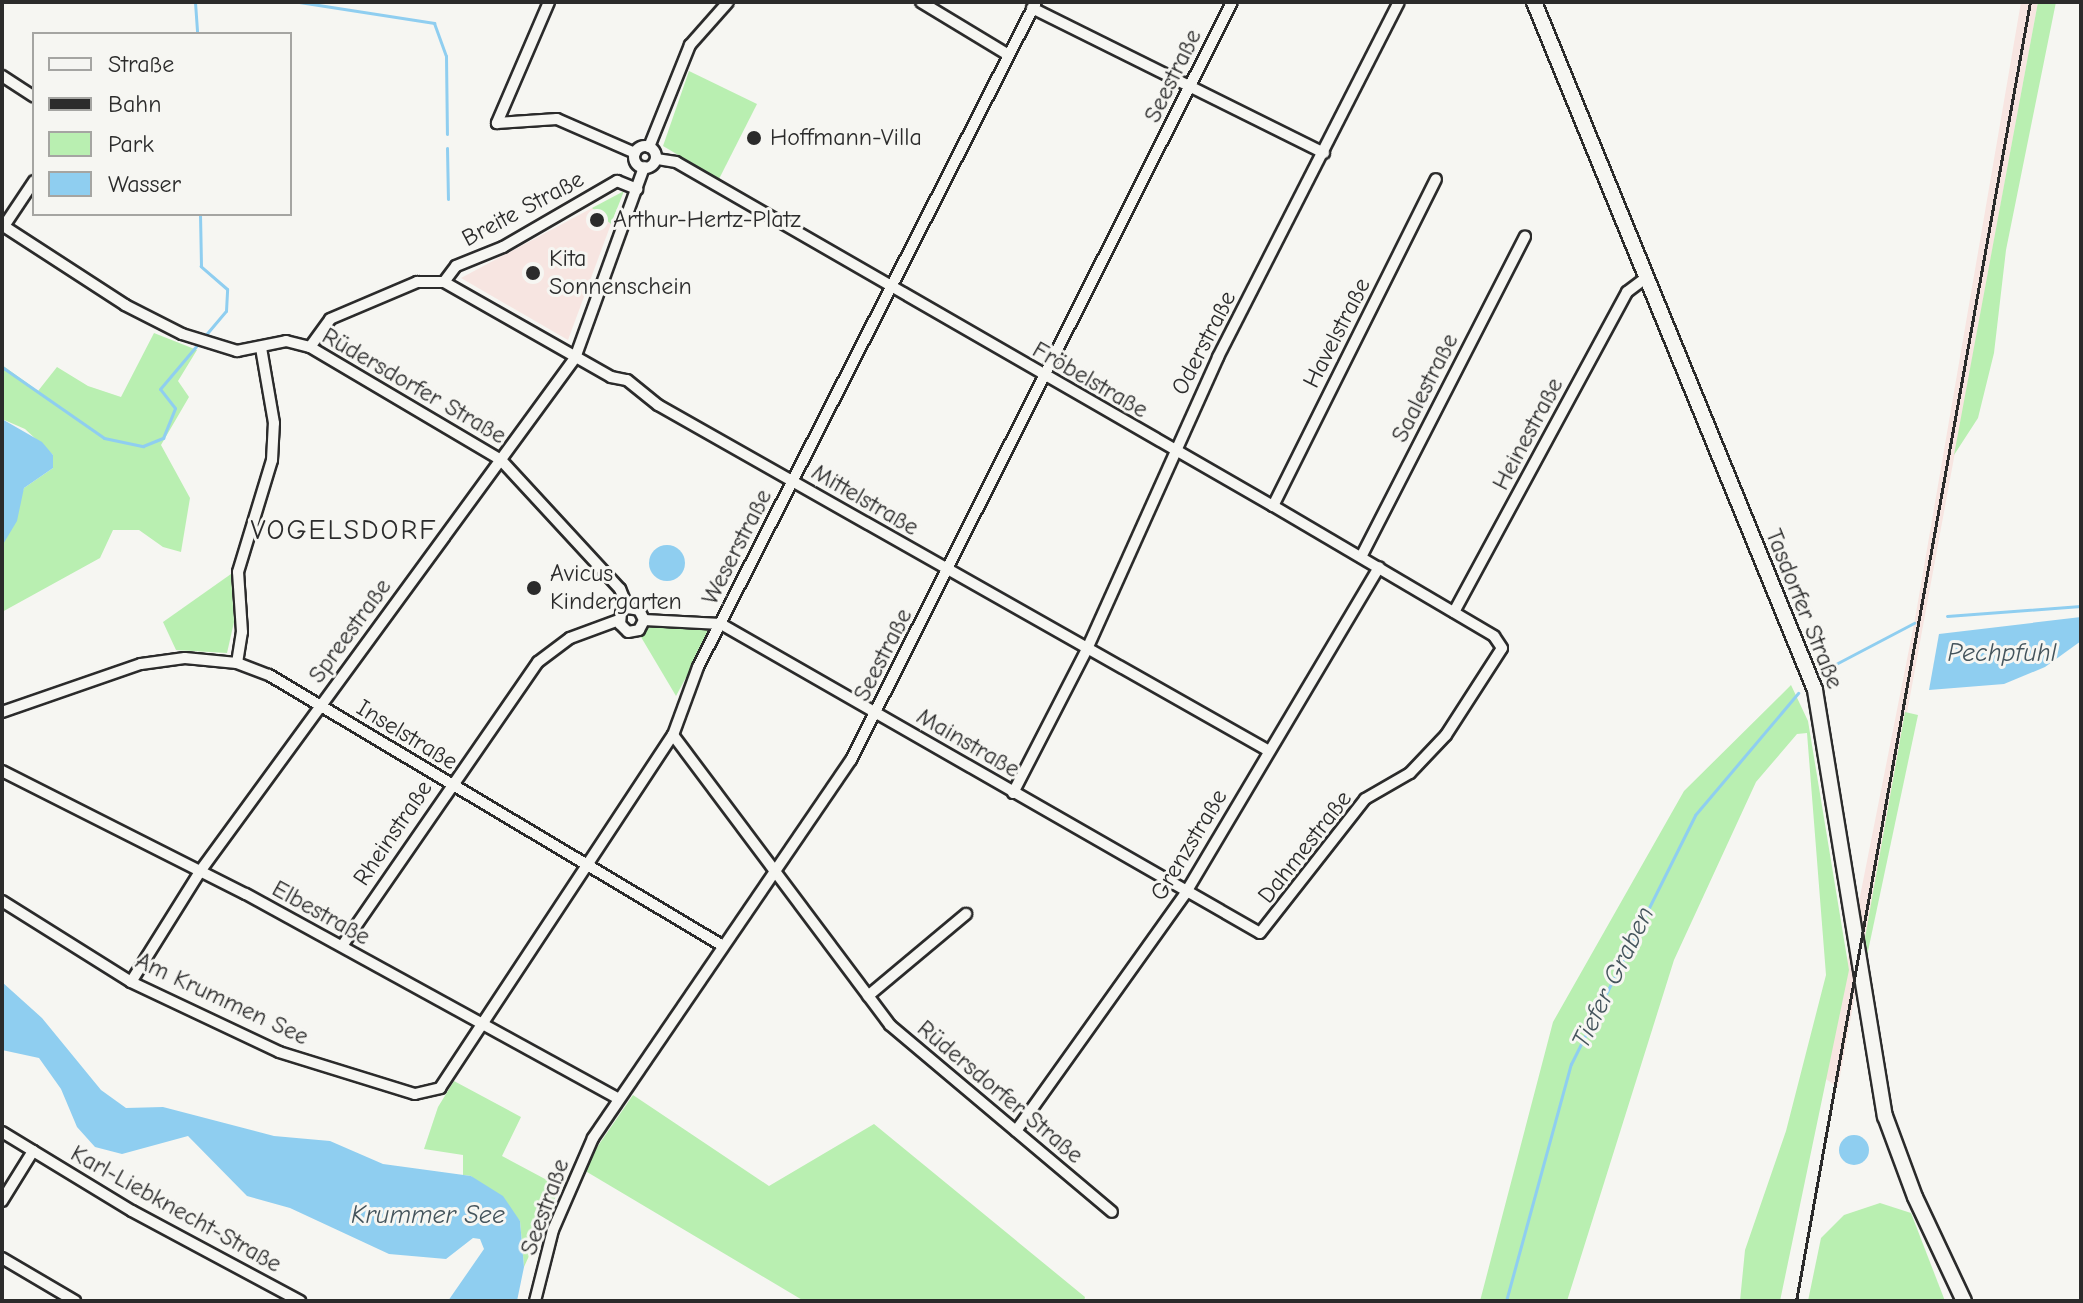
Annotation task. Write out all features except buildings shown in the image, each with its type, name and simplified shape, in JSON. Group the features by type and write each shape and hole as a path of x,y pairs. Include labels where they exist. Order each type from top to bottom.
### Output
{"main road":[{"name":"Tasdorfer Straße","path":"1534,2 1643,280 1815,690 1885,1116 1915,1197 1964,1301"}],"street":[{"path":"549,2 497,123 557,119 635,153 649,147 690,45 728,2"},
{"path":"921,2 1007,54"},
{"name":"Seestraße","path":"535,1301 557,1218 616,1097 839,781 877,713 1232,2"},
{"name":"Oderstraße","path":"1013,793 1087,649 1175,450 1399,2"},
{"path":"1034,5 1324,153"},
{"name":"Weserstraße","path":"440,1088 673,735 683,702 721,624 1034,5"},
{"path":"2,76 32,96"},
{"path":"635,153 636,163 644,167 656,159 649,147"},
{"name":"Fröbelstraße","path":"656,159 676,162 891,285 1045,378 1379,567 1502,642"},
{"name":"Spreestraße","path":"131,982 201,870 575,358 644,167"},
{"name":"Havelstraße","path":"1273,506 1436,179"},
{"name":"Breite Straße","path":"444,282 456,266 503,247 617,181 637,189"},
{"path":"3,225 32,184"},
{"name":"Rüdersdorfer Straße","path":"3,225 125,305 198,341 237,351 286,341 310,347 501,460 620,589 628,608"},
{"name":"Saalestraße","path":"1361,557 1525,237"},
{"name":"Heinestraße","path":"1454,612 1627,292 1643,280"},
{"path":"310,347 330,319 417,282 444,282"},
{"name":"Mittelstraße","path":"444,282 575,358 627,380 658,405 948,572 1269,751"},
{"path":"237,663 242,632 238,572 272,460 274,423 261,348"},
{"name":"Grenzstraße","path":"1016,1131 1185,894 1379,567"},
{"path":"619,620 628,608 639,610 644,620"},
{"name":"Mainstraße","path":"619,620 631,633 644,620 721,624 1185,894 1260,933"},
{"name":"Rheinstraße","path":"342,946 450,784 549,651 619,620"},
{"name":"Dahmestraße","path":"1260,933 1365,799 1410,773 1446,735 1502,642"},
{"name":"Inselstraße","path":"2,712 141,664 185,658 237,663 269,675 723,946"},
{"name":"Rüdersdorfer Straße","path":"673,735 738,828 778,868 890,1025 1112,1212"},
{"name":"Elbestraße","path":"2,771 201,870 616,1097"},
{"name":"Am Krummen See","path":"2,901 131,982 279,1052 415,1094 440,1088"},
{"path":"868,996 966,914"},
{"name":"Karl-Liebknecht-Straße","path":"2,1132 300,1301"},
{"name":"Karl-Liebknecht-Straße","path":"2,1201 33,1151"},
{"path":"2,1258 75,1301"}],"shaded area":[{"path":"2021,2 2038,2 1838,1087 1824,1078 1915,619"},
{"name":"Kita Sonnenschein","path":"592,208 611,224 568,340 461,278"}],"green space":[{"path":"2038,2 2056,2 2006,250 1994,353 1978,418 1954,455"},
{"path":"689,71 757,104 719,179 663,146"},
{"path":"624,191 611,224 592,208"},
{"path":"154,333 197,350 178,381 189,397 161,445 190,498 181,552 163,547 139,530 113,530 100,558 2,612 2,546 24,488 53,468 53,455 25,429 2,419 2,365 38,391 57,367 88,386 121,397"},
{"path":"231,574 234,622 227,653 176,650 163,622"},
{"path":"648,626 712,629 676,696 641,637"},
{"path":"1791,685 1808,721 1849,970 1780,1301 1740,1301 1745,1250 1786,1131 1826,975 1807,733 1797,734 1756,782 1674,960 1567,1301 1480,1301 1553,1022 1684,791"},
{"path":"1905,712 1918,715 1864,970 1862,955"},
{"path":"454,1081 521,1117 502,1156 560,1187 524,1267 520,1221 471,1176 463,1175 463,1155 424,1149 438,1107"},
{"path":"633,1095 769,1186 874,1124 1085,1297 1084,1301 804,1301 582,1169"},
{"path":"1880,1203 1911,1213 1945,1301 1808,1301 1821,1238 1844,1215"}],"water":[{"path":"2,419 42,442 53,455 53,468 24,488 17,521 2,546"},
{"path":"667,545 680,550 685,563 680,576 667,581 654,576 649,563 654,550"},
{"name":"Pechpfuhl","path":"2081,617 2081,641 2045,667 2004,684 1929,690 1939,634"},
{"name":"Krummer See","path":"2,982 42,1018 101,1090 126,1108 163,1107 274,1136 330,1141 383,1164 471,1176 503,1196 520,1221 524,1267 517,1301 448,1301 484,1249 480,1239 473,1238 446,1259 389,1254 290,1208 247,1196 188,1136 122,1154 95,1147 77,1127 61,1089 39,1058 2,1050"},
{"path":"1854,1135 1865,1139 1869,1150 1865,1161 1854,1165 1843,1161 1839,1150 1843,1139"}],"waterway":[{"path":"195,2 197,32"},
{"path":"299,2 434,23 446,56 447,134"},
{"path":"447,148 448,199"},
{"path":"2,367 104,438 143,446 163,438 175,408 160,389 226,311 227,289 201,266 200,216"},
{"name":"Tiefer Graben","path":"1947,616 2081,606"},
{"name":"Tiefer Graben","path":"1832,666 1914,623"},
{"name":"Tiefer Graben","path":"1506,1301 1571,1064 1695,815 1798,693"}],"railway":[{"path":"1796,1301 2030,2"}],"place":[{"name":"Hoffmann-Villa","path":"754,138"},
{"name":"Arthur-Hertz-Platz","path":"597,220"},
{"name":"Kita Sonnenschein","path":"533,273"},
{"name":"Avicus Kindergarten","path":"534,588"}],"district":[{"name":"VOGELSDORF","path":"344,530"}]}
